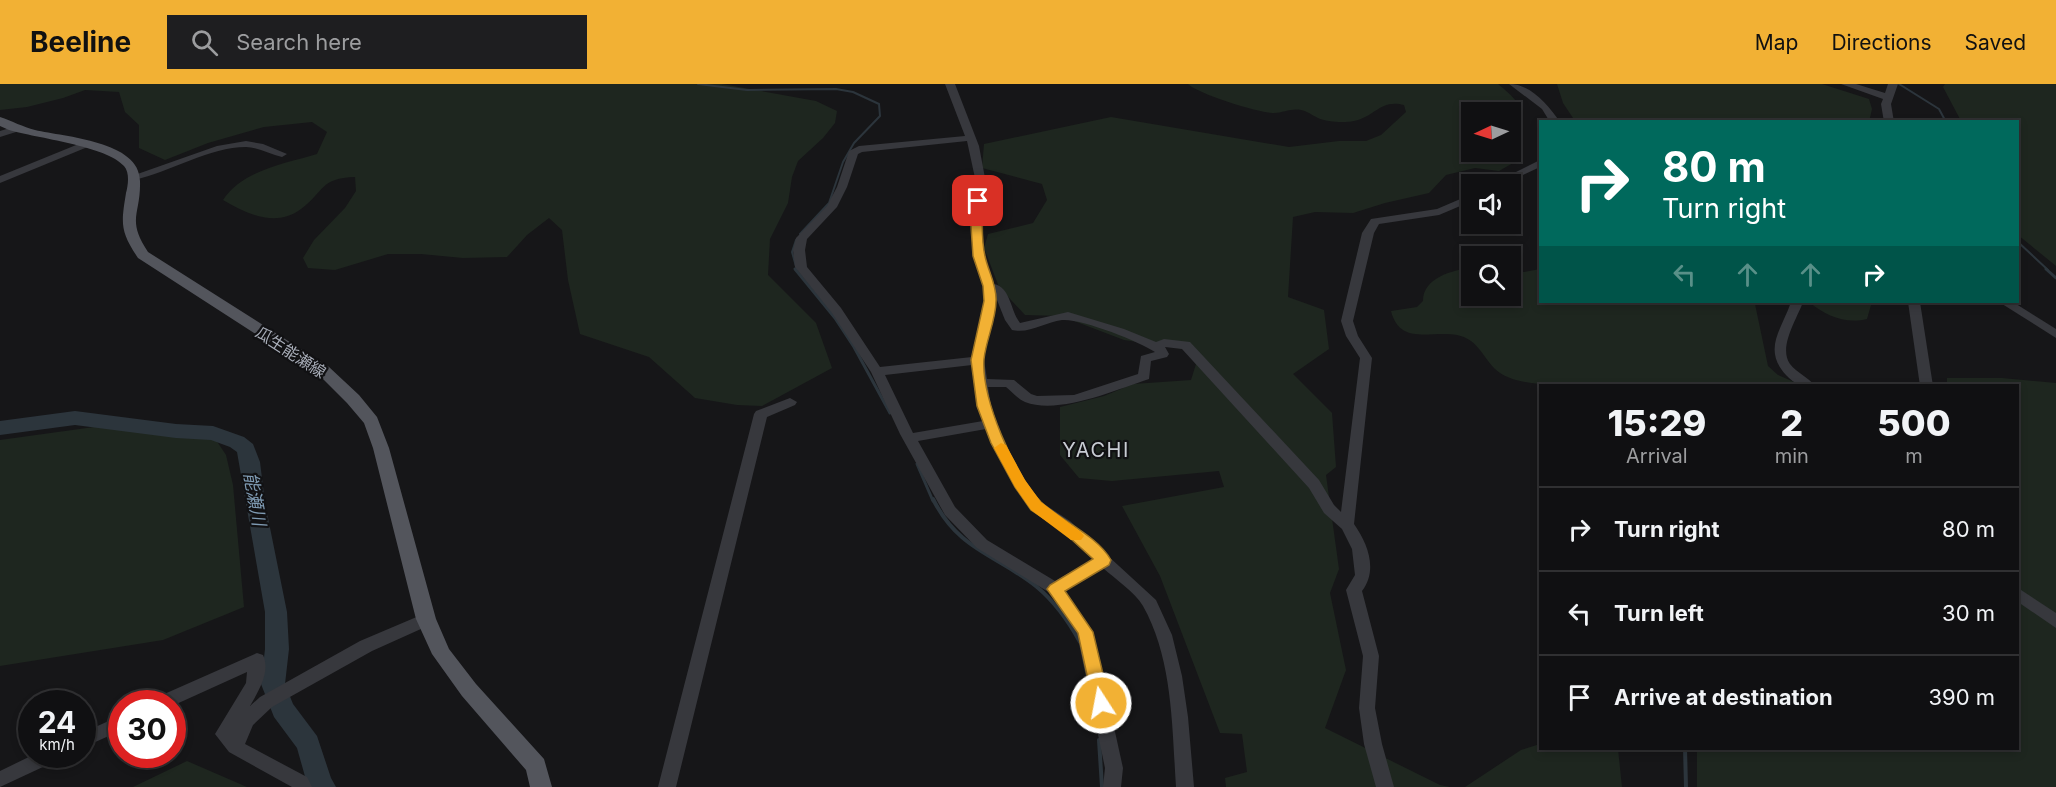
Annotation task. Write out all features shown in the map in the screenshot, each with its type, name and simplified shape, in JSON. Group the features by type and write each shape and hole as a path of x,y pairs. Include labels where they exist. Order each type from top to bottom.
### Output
{"main road":[{"path":"4,128 86,144 113,153 129,164 134,177"},
{"name":"瓜生能瀬線","path":"134,177 128,227 142,255 324,372 353,399 371,421 381,448 426,619 442,654 469,690 536,766 541,787"}],"street":[{"path":"950,84 974,146 980,178 976,226 979,256 989,286 990,301 978,360 984,406 998,443 1020,483 1036,506 1065,525 1148,600 1164,635 1180,717 1185,787"},
{"path":"1514,84 1545,107 1554,120"},
{"path":"1846,84 1888,97"},
{"path":"1889,120 1886,104 1893,84"},
{"path":"969,138 859,149 853,153 842,187 832,207 802,238 799,250 801,267 837,311 878,372 950,511 982,544 1055,589 1085,632 1114,768 1112,787"},
{"path":"0,180 86,144"},
{"path":"134,177 152,174 231,145 249,144 282,154"},
{"path":"1517,174 1539,163"},
{"path":"1347,525 1366,358 1349,333 1347,321 1368,233 1376,221 1439,212 1461,202"},
{"path":"980,383 1009,383 1027,398 1037,400 1075,399 1144,376 1145,359 1162,354 1157,346 1068,316 1059,315 1027,326 1016,327 1000,291 989,286"},
{"path":"1797,303 1779,348 1781,359 1792,373 1806,384"},
{"path":"1914,303 1927,384"},
{"path":"2007,303 2056,334"},
{"path":"1157,346 1164,343 1186,345 1314,484 1330,510 1347,525 1360,550 1364,567 1360,584 1354,590 1371,656 1367,708 1373,744 1385,787"},
{"path":"878,372 978,360"},
{"path":"668,787 761,414 790,402"},
{"path":"911,438 991,424"},
{"path":"1055,589 1104,560"},
{"path":"2019,595 2056,622"},
{"path":"235,747 246,720 266,702 366,646 426,619"},
{"path":"186,692 257,660 255,684 224,735 235,747 301,783 303,787"},
{"path":"0,780 25,768"}],"shaded area":[{"path":"0,84 722,84 816,101 837,111 835,123 823,138 798,161 792,177 788,203 770,239 768,275 816,323 832,368 762,406 737,405 695,398 649,357 580,334 568,280 562,230 549,218 527,235 507,257 463,258 388,254 335,270 308,268 303,258 314,240 345,208 356,191 355,177 329,183 301,209 282,218 252,214 223,200 231,190 253,175 317,154 327,132 312,122 264,127 208,143 165,160 139,148 139,125 125,112 119,92 85,90 27,107 0,110"},
{"path":"1188,84 1498,84 1517,102 1461,102 1461,162 1512,162 1499,171 1475,168 1446,175 1429,193 1353,213 1315,212 1293,217 1288,297 1324,310 1329,349 1293,374 1332,413 1336,467 1326,475 1339,569 1330,593 1346,670 1325,728 1440,785 1450,787 1226,787 1225,778 1247,772 1242,734 1220,733 1160,576 1122,506 1224,487 1219,471 1112,481 1079,478 1060,455 1060,407 1104,396 1133,384 1191,380 1196,364 1184,349 1124,340 1061,316 1025,315 999,287 984,248 988,234 1033,223 1047,200 1042,184 982,168 984,144 1111,117 1289,147 1339,141 1366,141 1381,135 1406,112 1404,105 1389,104 1361,119 1345,122 1331,121 1301,110 1274,113 1256,110 1216,98"},
{"path":"1557,84 1822,84 1869,99 1872,109 1869,120 1574,120 1563,103"},
{"path":"1945,84 2056,84 2056,266 2019,236 2019,120 1960,120 1943,87"},
{"path":"1539,269 1539,303 1755,304 1768,366 1778,375 1799,384 1540,384 1518,381 1494,368 1478,348 1464,337 1409,333 1395,322 1391,311 1417,307 1423,301 1428,286 1447,273 1461,270 1461,306 1521,306 1521,272"},
{"path":"1810,303 1898,303 1899,305 1871,305 1867,319 1859,320 1843,320"},
{"path":"1947,378 2002,378 2056,383 2056,787 1697,787 1697,750 2019,750 2019,384 1947,384"},
{"path":"123,423 214,437 226,455 233,485 244,607 163,640 0,666 0,440"},
{"path":"1539,744 1539,750 1618,750 1622,787 1465,787 1521,750"},
{"path":"186,761 247,787 133,787 172,768 186,768"}],"waterway":[{"path":"698,84 747,90 836,89 853,92 879,104 880,116 854,143 843,162 829,203 800,234"},
{"path":"1899,84 1939,109 1945,120"},
{"path":"796,240 792,252 797,270"},
{"path":"2019,243 2048,270"},
{"path":"795,269 835,318 854,347 890,413"},
{"path":"2046,269 2056,278"},
{"name":"能瀬川","path":"0,428 75,418 176,431 213,433 237,442 246,449 276,612 277,649 273,684 283,710 308,744 320,786 323,787"},
{"path":"917,464 933,501"},
{"path":"933,499 954,530 979,550 1022,576 1044,593 1061,613 1080,642"},
{"path":"1099,740 1102,787"},
{"path":"1685,750 1686,787"}],"slow traffic":[{"path":"1001,448 1020,483 1036,506 1065,525 1076,536"}],"district":[{"name":"YACHI","path":"1096,450"}],"route":[{"path":"978,201 976,226 979,256 989,286 990,301 978,360 984,406 998,443 1020,483 1036,506 1065,525 1104,560 1055,589 1085,632 1101,703"}]}
